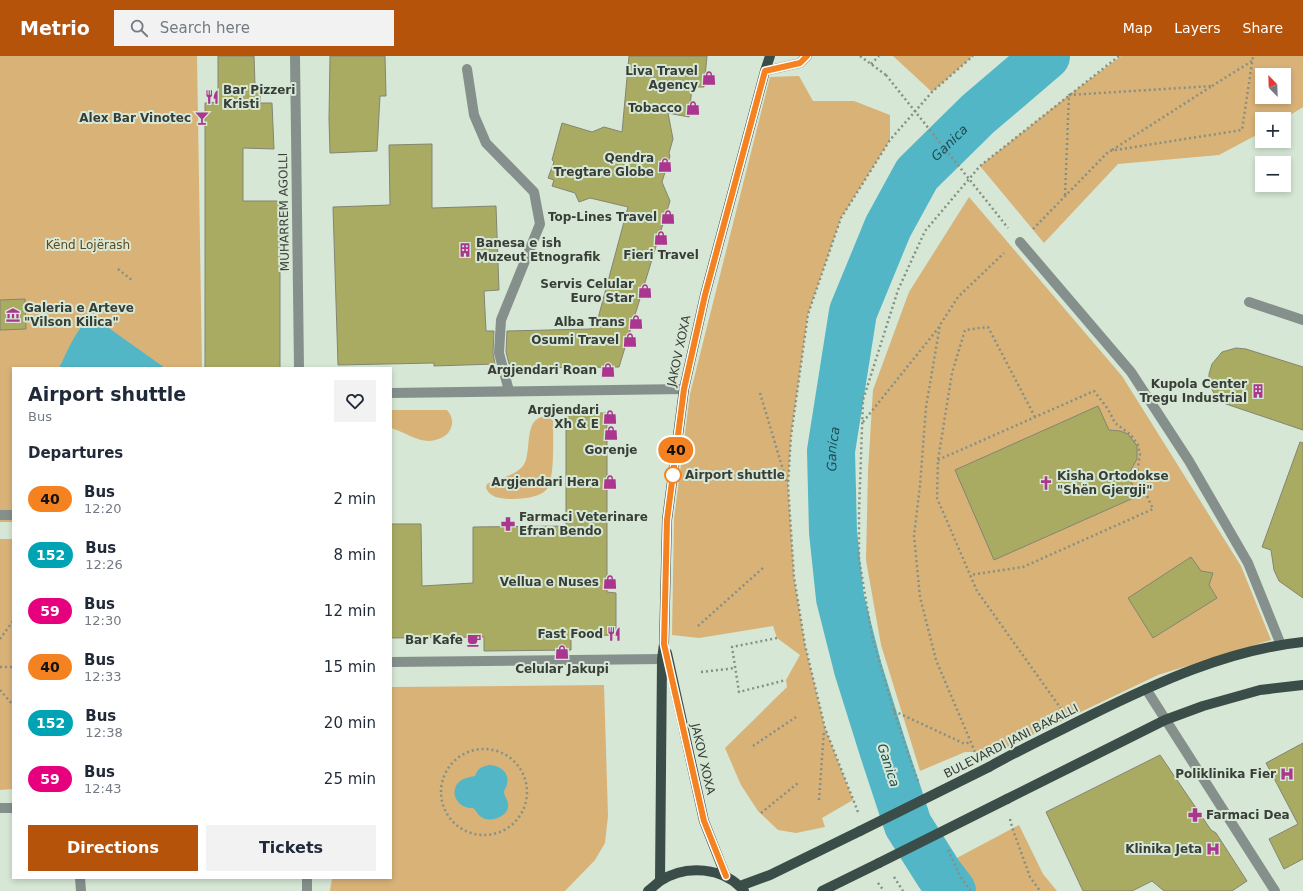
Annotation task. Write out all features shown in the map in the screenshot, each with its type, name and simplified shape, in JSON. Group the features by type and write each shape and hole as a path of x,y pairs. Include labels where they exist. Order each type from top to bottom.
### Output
{"main road":[{"name":"JAKOV XOXA","path":"660,881 662,659 664,644 667,520 684,389 705,295 770,56"},
{"name":"BULEVARDI JANI BAKALLI","path":"742,889 1070,725 1146,689 1208,665 1237,656 1281,645 1303,642"},
{"name":"JAKOV XOXA","path":"664,644 704,821 726,876"},
{"path":"822,891 1166,720 1203,706 1260,690 1303,685"},
{"path":"648,891 660,881 675,873 696,870 709,871 726,876 742,889"}],"street":[{"name":"MUHARREM AGOLLI","path":"295,56 299,367"},
{"path":"765,71 800,63 807,56"},
{"path":"467,69 474,115 486,143 534,192 540,224 501,320 499,353 509,391"},
{"path":"1020,242 1131,372 1189,461 1248,563 1281,645"},
{"path":"1249,302 1303,320"},
{"path":"392,393 684,389"},
{"path":"0,516 12,515"},
{"path":"392,662 662,659"},
{"path":"1146,689 1275,891"},
{"path":"0,808 12,808"},
{"path":"80,879 81,891"},
{"path":"307,879 307,891"}],"path":[{"path":"860,56 886,75 1020,242"},
{"path":"871,64 879,56"},
{"path":"858,813 825,728 805,644 794,577 788,485 791,436 808,314 841,218 890,140 932,92 974,56"},
{"path":"921,787 894,711 872,636 859,560 863,400 898,290 925,231 980,166 1118,56"},
{"path":"1109,151 1242,130 1253,56"},
{"path":"863,422 940,325 958,297 1006,251 1020,242 1109,151 1252,61"},
{"path":"1068,95 1212,86"},
{"path":"1065,196 1068,95"},
{"path":"118,269 133,281"},
{"path":"940,325 926,407 920,485 914,536 920,597 936,660 970,742 977,757 986,759 992,765"},
{"path":"1035,417 988,326 965,330 952,373 938,460 937,498 977,591 1059,704 1070,725"},
{"path":"938,460 1094,391 1108,409 1115,423 1132,435 1138,444 1140,454 1137,474 1152,509 1023,566 970,575"},
{"path":"760,393 788,485"},
{"path":"698,626 764,567"},
{"path":"0,639 12,622"},
{"path":"777,638 732,647 739,692 786,680"},
{"path":"0,667 12,666"},
{"path":"700,672 736,668"},
{"path":"0,690 12,704"},
{"path":"894,711 964,744 970,742"},
{"path":"753,746 796,717"},
{"path":"819,800 825,728"},
{"path":"490,748 497,750 511,758 520,766 526,777 528,789 527,802 523,813 515,823 494,835 482,836 469,833 459,827 450,819 444,808 441,796 441,784 445,772 452,762 471,751 490,748"},
{"path":"761,813 798,783"},
{"path":"1007,799 1012,827 1030,877 1040,891"},
{"path":"946,845 960,876 970,891"},
{"path":"892,875 903,891"}],"green space":[{"name":"Kënd Lojërash","path":"0,56 197,56 202,367 12,367 12,522 0,522"},
{"path":"893,56 973,56 932,92"},
{"path":"1121,56 1303,56 1303,107 1291,115 1291,112 1255,112 1255,136 1219,155 1118,164 1044,243 980,166 1069,95"},
{"path":"799,76 813,101 854,101 890,115 890,140 841,218 808,314 791,436 788,485 794,577 805,645 825,728 853,800 822,818 825,827 796,833 778,830 758,811 741,785 725,748 787,687 786,680 800,655 777,638 773,626 699,638 672,635 674,519 690,394 770,77"},
{"path":"969,197 1122,376 1241,566 1271,640 1158,675 997,752 965,752 920,771 881,645 866,560 868,471 873,390 909,292"},
{"path":"392,410 447,410 452,419 451,427 447,434 434,440 422,440 392,428"},
{"path":"545,416 549,417 553,421 552,467 550,484 547,489 535,496 524,498 499,498 490,494 486,488 487,484 511,475 523,466 526,460 529,437 533,423 538,418"},
{"path":"0,539 12,539 12,789 0,790"},
{"path":"604,685 608,816 605,843 595,860 565,891 330,891 332,879 392,879 392,687"},
{"path":"1019,825 1043,874 1057,891 971,891 960,876 953,860"}],"water":[{"path":"91,319 96,319 164,367 60,367 81,327"},
{"path":"489,765 500,768 507,776 507,785 504,792 508,802 508,808 504,815 496,819 481,817 473,808 467,808 459,803 455,794 456,785 460,781 465,778 475,776 480,768"}],"building":[{"path":"218,56 254,56 255,85 260,85 260,103 272,103 274,149 243,148 243,201 280,201 280,367 205,367 205,103 218,102"},
{"path":"330,56 385,56 386,96 380,96 377,151 330,153"},
{"path":"629,56 707,56 704,87 692,87 689,117 668,113 673,139 669,153 670,156 662,182 670,201 619,367 515,368 515,363 509,364 506,352 507,331 591,329 594,321 597,322 628,207 590,198 579,202 575,193 552,186 554,180 548,178 554,162 552,160 562,123 592,132 604,127 622,132"},
{"path":"432,144 432,208 496,206 499,290 484,291 486,331 494,331 493,353 495,364 434,366 434,363 338,365 333,207 390,205 389,145"},
{"name":"Galeria e Arteve \"Vilson Kilica\"","path":"25,299 26,329 0,330 0,300"},
{"name":"Kupola Center Tregu Industrial","path":"1236,348 1246,349 1303,367 1303,430 1226,404 1216,397 1209,384 1209,374 1212,364 1222,352"},
{"name":"Kisha Ortodokse \"Shën Gjergji\"","path":"1098,406 1109,430 1120,431 1128,434 1137,446 1137,459 1128,475 1138,496 994,560 955,470"},
{"path":"566,413 607,413 607,592 616,593 616,635 571,636 571,650 484,651 484,637 392,638 392,524 421,524 422,586 473,583 473,527 566,526"},
{"path":"1300,442 1303,443 1303,598 1279,581 1274,570 1271,550 1262,547"},
{"path":"1191,557 1201,571 1213,573 1209,585 1217,598 1153,638 1128,598"},
{"path":"1303,743 1303,859 1284,869 1269,839 1298,824 1266,763"},
{"path":"1160,755 1211,830 1216,833 1247,881 1232,891 1164,891 1152,881 1132,891 1083,891 1046,812"}],"waterway":[{"name":"Ganica","path":"952,891 939,874 908,825 858,669 840,598 833,532 831,451 853,312 888,227 917,174 978,114 1046,56"}],"bus line":[{"name":"40","path":"726,876 704,821 664,644 667,520 684,389 705,295 765,71 800,63 807,56"}],"place":[{"name":"Liva Travel Agency","path":"709,78"},
{"name":"Bar Pizzeri Kristi","path":"212,97"},
{"name":"Tobacco","path":"693,108"},
{"name":"Alex Bar Vinotec","path":"202,118"},
{"name":"Qendra Tregtare Globe","path":"665,165"},
{"name":"Top-Lines Travel","path":"668,217"},
{"name":"Fieri Travel","path":"661,238"},
{"name":"Banesa e ish Muzeut Etnografik","path":"465,250"},
{"name":"Servis Celular Euro Star","path":"645,291"},
{"name":"Galeria e Arteve \"Vilson Kilica\"","path":"13,315"},
{"name":"Alba Trans","path":"636,322"},
{"name":"Osumi Travel","path":"630,340"},
{"name":"Argjendari Roan","path":"608,370"},
{"name":"Kupola Center Tregu Industrial","path":"1258,391"},
{"name":"Argjendari Xh & E","path":"610,417"},
{"name":"Gorenje","path":"611,433"},
{"name":"Airport shuttle","path":"673,475"},
{"name":"Argjendari Hera","path":"610,482"},
{"name":"Kisha Ortodokse \"Shën Gjergji\"","path":"1046,483"},
{"name":"Farmaci Veterinare Efran Bendo","path":"508,524"},
{"name":"Vellua e Nuses","path":"610,582"},
{"name":"Fast Food","path":"614,634"},
{"name":"Bar Kafe","path":"474,640"},
{"name":"Celular Jakupi","path":"562,652"},
{"name":"Poliklinika Fier","path":"1287,774"},
{"name":"Farmaci Dea","path":"1195,815"},
{"name":"Klinika Jeta","path":"1213,849"}]}
